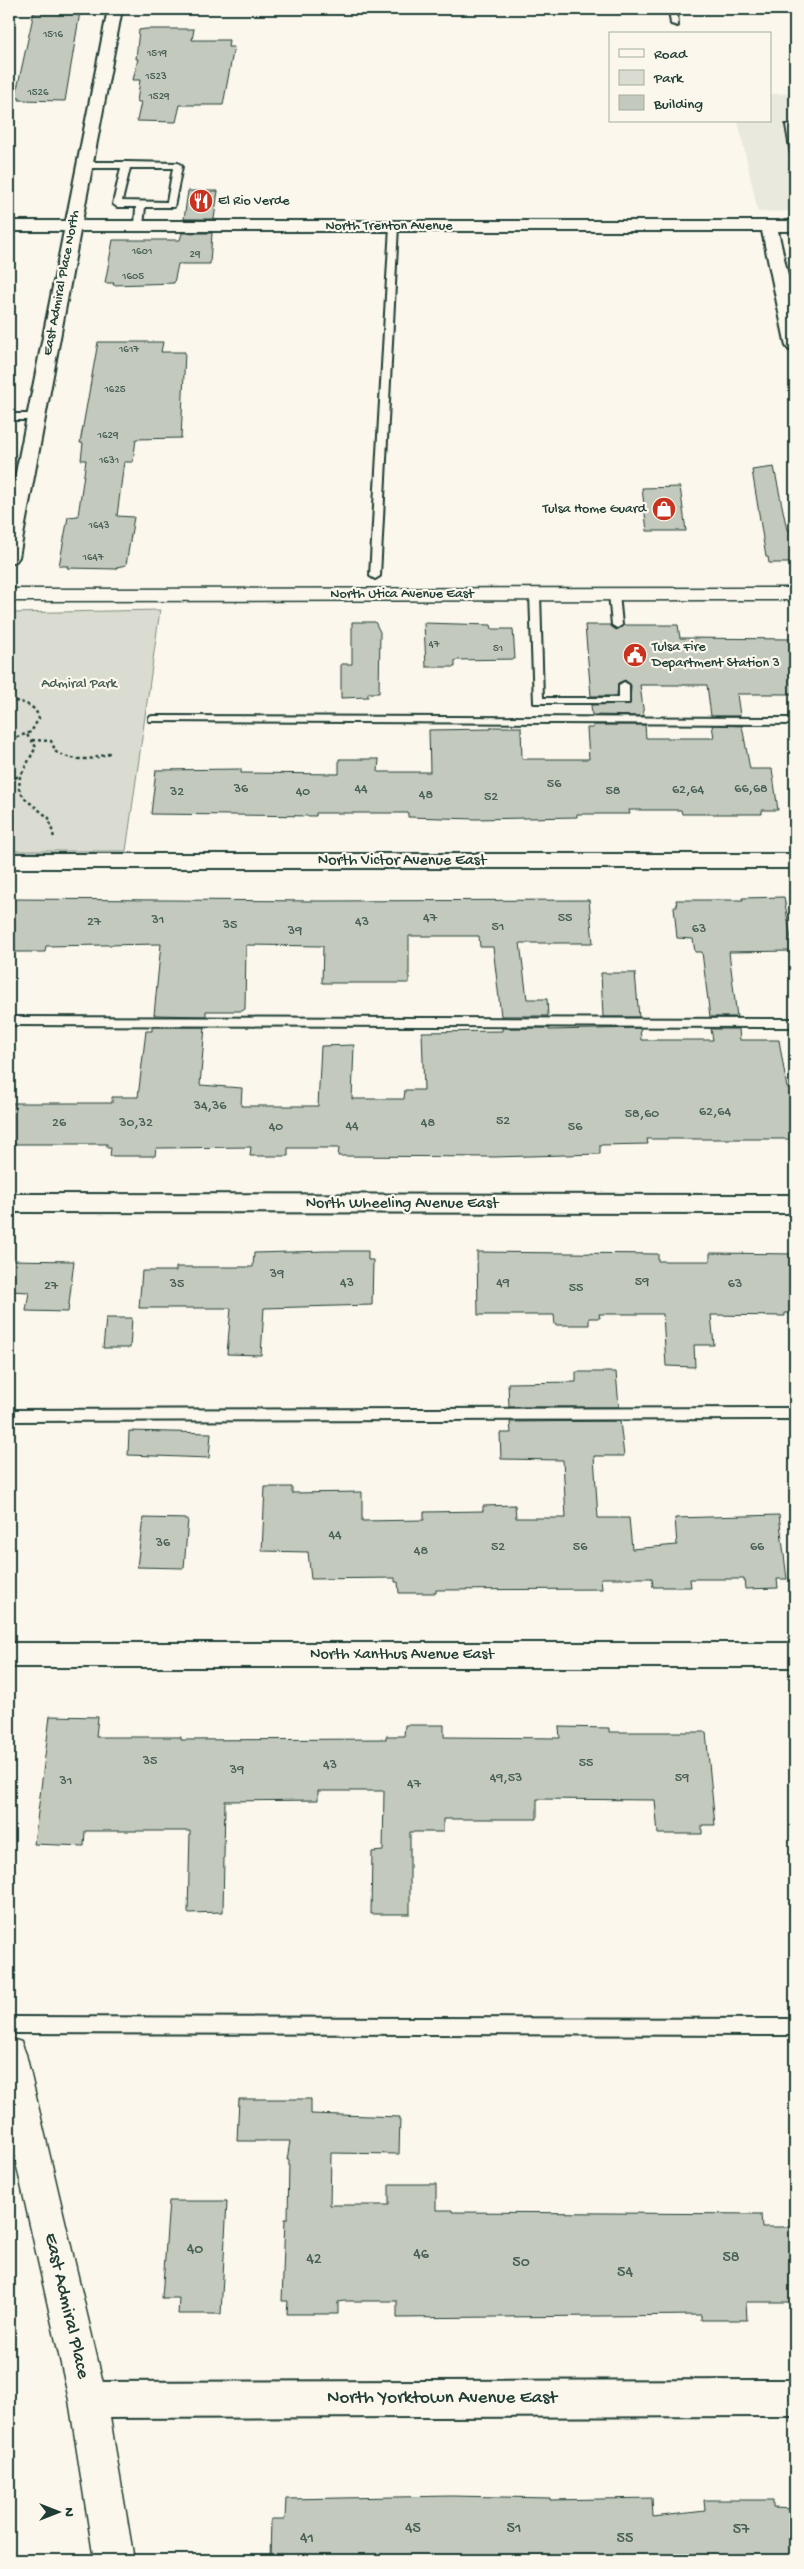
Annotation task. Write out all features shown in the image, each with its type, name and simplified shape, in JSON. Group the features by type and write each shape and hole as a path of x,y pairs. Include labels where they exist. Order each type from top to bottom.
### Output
{"main road":[{"name":"North Utica Avenue East","path":"9,595 795,594"},
{"name":"East Admiral Place","path":"9,2054 88,2400 114,2560"}],"street":[{"name":"East Admiral Place North","path":"9,557 115,9"},
{"name":"North Trenton Avenue","path":"9,226 795,226"},
{"path":"769,226 795,346"},
{"name":"North Victor Avenue East","path":"9,861 795,862"},
{"name":"North Wheeling Avenue East","path":"9,1203 795,1204"},
{"name":"North Xanthus Avenue East","path":"9,1655 795,1655"},
{"name":"North Yorktown Avenue East","path":"88,2400 795,2398"}],"lane":[{"path":"673,9 675,24"},
{"path":"795,127 789,127 795,154"},
{"path":"86,165 126,165 178,166 171,205 117,204 126,165"},
{"path":"139,226 141,204"},
{"path":"375,576 394,226"},
{"path":"9,417 36,417"},
{"path":"535,594 538,701 625,701 624,685"},
{"path":"614,594 617,625"},
{"path":"153,719 795,721"},
{"path":"9,1021 795,1023"},
{"path":"9,1416 795,1413"},
{"path":"9,2025 795,2026"}],"path":[{"path":"9,700 22,701 38,711 38,724 27,735 9,740"},
{"path":"27,735 36,747 35,754 28,761 20,777 19,792 26,802 39,807 53,826 54,838 51,861"},
{"path":"32,740 51,741 56,752 76,760 94,758 111,752"},
{"path":"9,777 20,777"}],"shaded area":[{"path":"795,93 795,211 758,212 738,122 772,122 772,94"}],"green space":[{"name":"Admiral Park","path":"160,610 126,851 9,851 9,613"}],"building":[{"path":"34,12 80,12 65,101 19,100 20,98 15,98"},
{"path":"194,29 192,40 229,40 228,47 234,47 223,105 180,105 176,122 137,121 141,102 137,102 140,80 133,80 138,59 136,59 139,30"},
{"name":"El Rio Verde","path":"188,191 218,191 214,219 184,219"},
{"path":"182,233 212,233 210,264 178,264 174,283 113,285 114,283 105,283 113,240 180,240"},
{"path":"98,342 163,342 161,352 185,352 181,438 136,439 133,462 124,462 117,516 134,517 126,565 117,567 117,569 67,568 68,566 59,566 68,517 78,516 86,460 81,460 83,443 80,443"},
{"path":"774,467 787,530 795,530 795,563 769,563 768,557 766,557 752,470"},
{"name":"Tulsa Home Guard","path":"680,487 686,531 647,531 642,488"},
{"path":"352,622 375,622 380,632 379,693 368,693 368,697 341,698 341,664 352,664"},
{"path":"424,623 491,625 492,629 513,629 515,659 455,660 455,667 426,667"},
{"path":"585,625 610,625 616,630 624,625 678,625 680,638 795,639 795,694 737,694 740,716 711,716 707,685 640,685 644,716 592,715 591,705 630,704 631,685 625,680 618,683 617,696 591,696"},
{"path":"593,725 645,725 646,738 714,738 712,725 742,726 750,769 772,769 778,810 762,810 762,814 682,814 681,810 629,810 630,814 577,814 577,817 476,819 408,817 408,813 316,813 316,816 151,814 156,770 241,769 241,773 339,774 339,759 379,759 378,772 430,772 429,730 491,729 491,727 521,727 522,759 589,759 587,728 593,728"},
{"path":"784,897 793,951 729,952 737,1017 710,1017 702,952 695,952 693,939 677,938 674,907 677,907 676,900 743,900 742,898"},
{"path":"9,899 589,900 593,943 520,943 527,999 547,999 548,1016 501,1016 493,947 480,947 479,936 409,936 409,983 322,983 323,946 246,945 245,1009 242,1011 206,1011 206,1016 154,1015 161,944 46,946 45,952 9,952"},
{"path":"601,973 635,973 639,1017 603,1017"},
{"path":"152,1027 205,1027 200,1085 242,1088 241,1106 318,1106 321,1046 354,1045 352,1099 404,1099 405,1090 424,1090 422,1032 502,1031 502,1028 549,1028 549,1030 640,1028 641,1040 713,1040 711,1029 739,1029 740,1040 779,1040 787,1088 795,1088 795,1139 647,1139 648,1144 600,1145 600,1154 494,1157 338,1156 339,1148 288,1148 288,1156 250,1156 251,1147 156,1148 155,1156 110,1156 111,1148 107,1148 107,1144 9,1144 9,1103 112,1103 112,1097 138,1097 146,1031 152,1031"},
{"path":"368,1251 368,1260 373,1260 372,1305 264,1308 261,1355 227,1354 231,1308 139,1308 142,1271 176,1271 176,1267 253,1267 254,1253"},
{"path":"477,1252 658,1254 658,1261 710,1261 710,1253 795,1254 795,1313 785,1313 785,1316 711,1315 714,1345 694,1345 695,1367 666,1366 663,1314 599,1314 600,1318 589,1318 589,1325 555,1325 554,1315 478,1315"},
{"path":"9,1260 74,1261 68,1312 26,1311 29,1292 9,1291"},
{"path":"106,1318 132,1318 130,1348 103,1348"},
{"path":"576,1372 616,1372 619,1407 509,1407 508,1383 576,1382"},
{"path":"620,1421 624,1456 594,1456 598,1518 629,1518 632,1549 677,1545 675,1518 779,1515 787,1579 777,1579 778,1588 745,1589 744,1579 690,1579 691,1587 653,1587 652,1578 601,1578 602,1589 436,1590 436,1593 399,1593 398,1582 395,1582 395,1578 311,1579 308,1552 262,1551 265,1487 292,1487 292,1493 362,1492 362,1521 424,1520 424,1512 483,1511 483,1506 515,1505 516,1518 566,1518 563,1460 501,1459 500,1433 511,1433 510,1422"},
{"path":"129,1431 211,1433 209,1458 128,1455"},
{"path":"143,1518 188,1519 184,1568 137,1567"},
{"path":"50,1716 98,1717 96,1737 181,1737 181,1740 386,1739 386,1736 404,1736 405,1725 444,1725 444,1737 560,1738 559,1727 609,1728 609,1732 706,1732 715,1825 702,1825 702,1834 658,1834 655,1800 537,1799 537,1819 443,1819 443,1832 410,1832 410,1914 371,1914 372,1852 383,1851 384,1791 318,1791 318,1800 225,1801 223,1912 188,1913 190,1831 85,1831 84,1846 34,1844"},
{"path":"239,2099 311,2099 311,2114 400,2117 399,2154 331,2153 330,2205 389,2205 389,2184 436,2184 436,2210 452,2210 452,2212 761,2214 762,2227 795,2227 795,2302 746,2302 747,2320 701,2320 701,2315 397,2318 397,2301 344,2301 338,2302 338,2314 287,2314 288,2301 282,2301 285,2219 288,2219 289,2160 287,2160 290,2141 237,2141"},
{"path":"169,2201 227,2201 221,2314 178,2314 179,2298 162,2298"},
{"path":"451,2496 550,2498 550,2500 652,2498 653,2517 705,2511 704,2500 773,2500 773,2508 795,2509 795,2560 270,2560 271,2519 285,2519 286,2499"}],"place":[{"name":"El Rio Verde","path":"201,201"},
{"name":"Tulsa Home Guard","path":"664,509"},
{"name":"Tulsa Fire Department Station 3","path":"635,655"}]}
